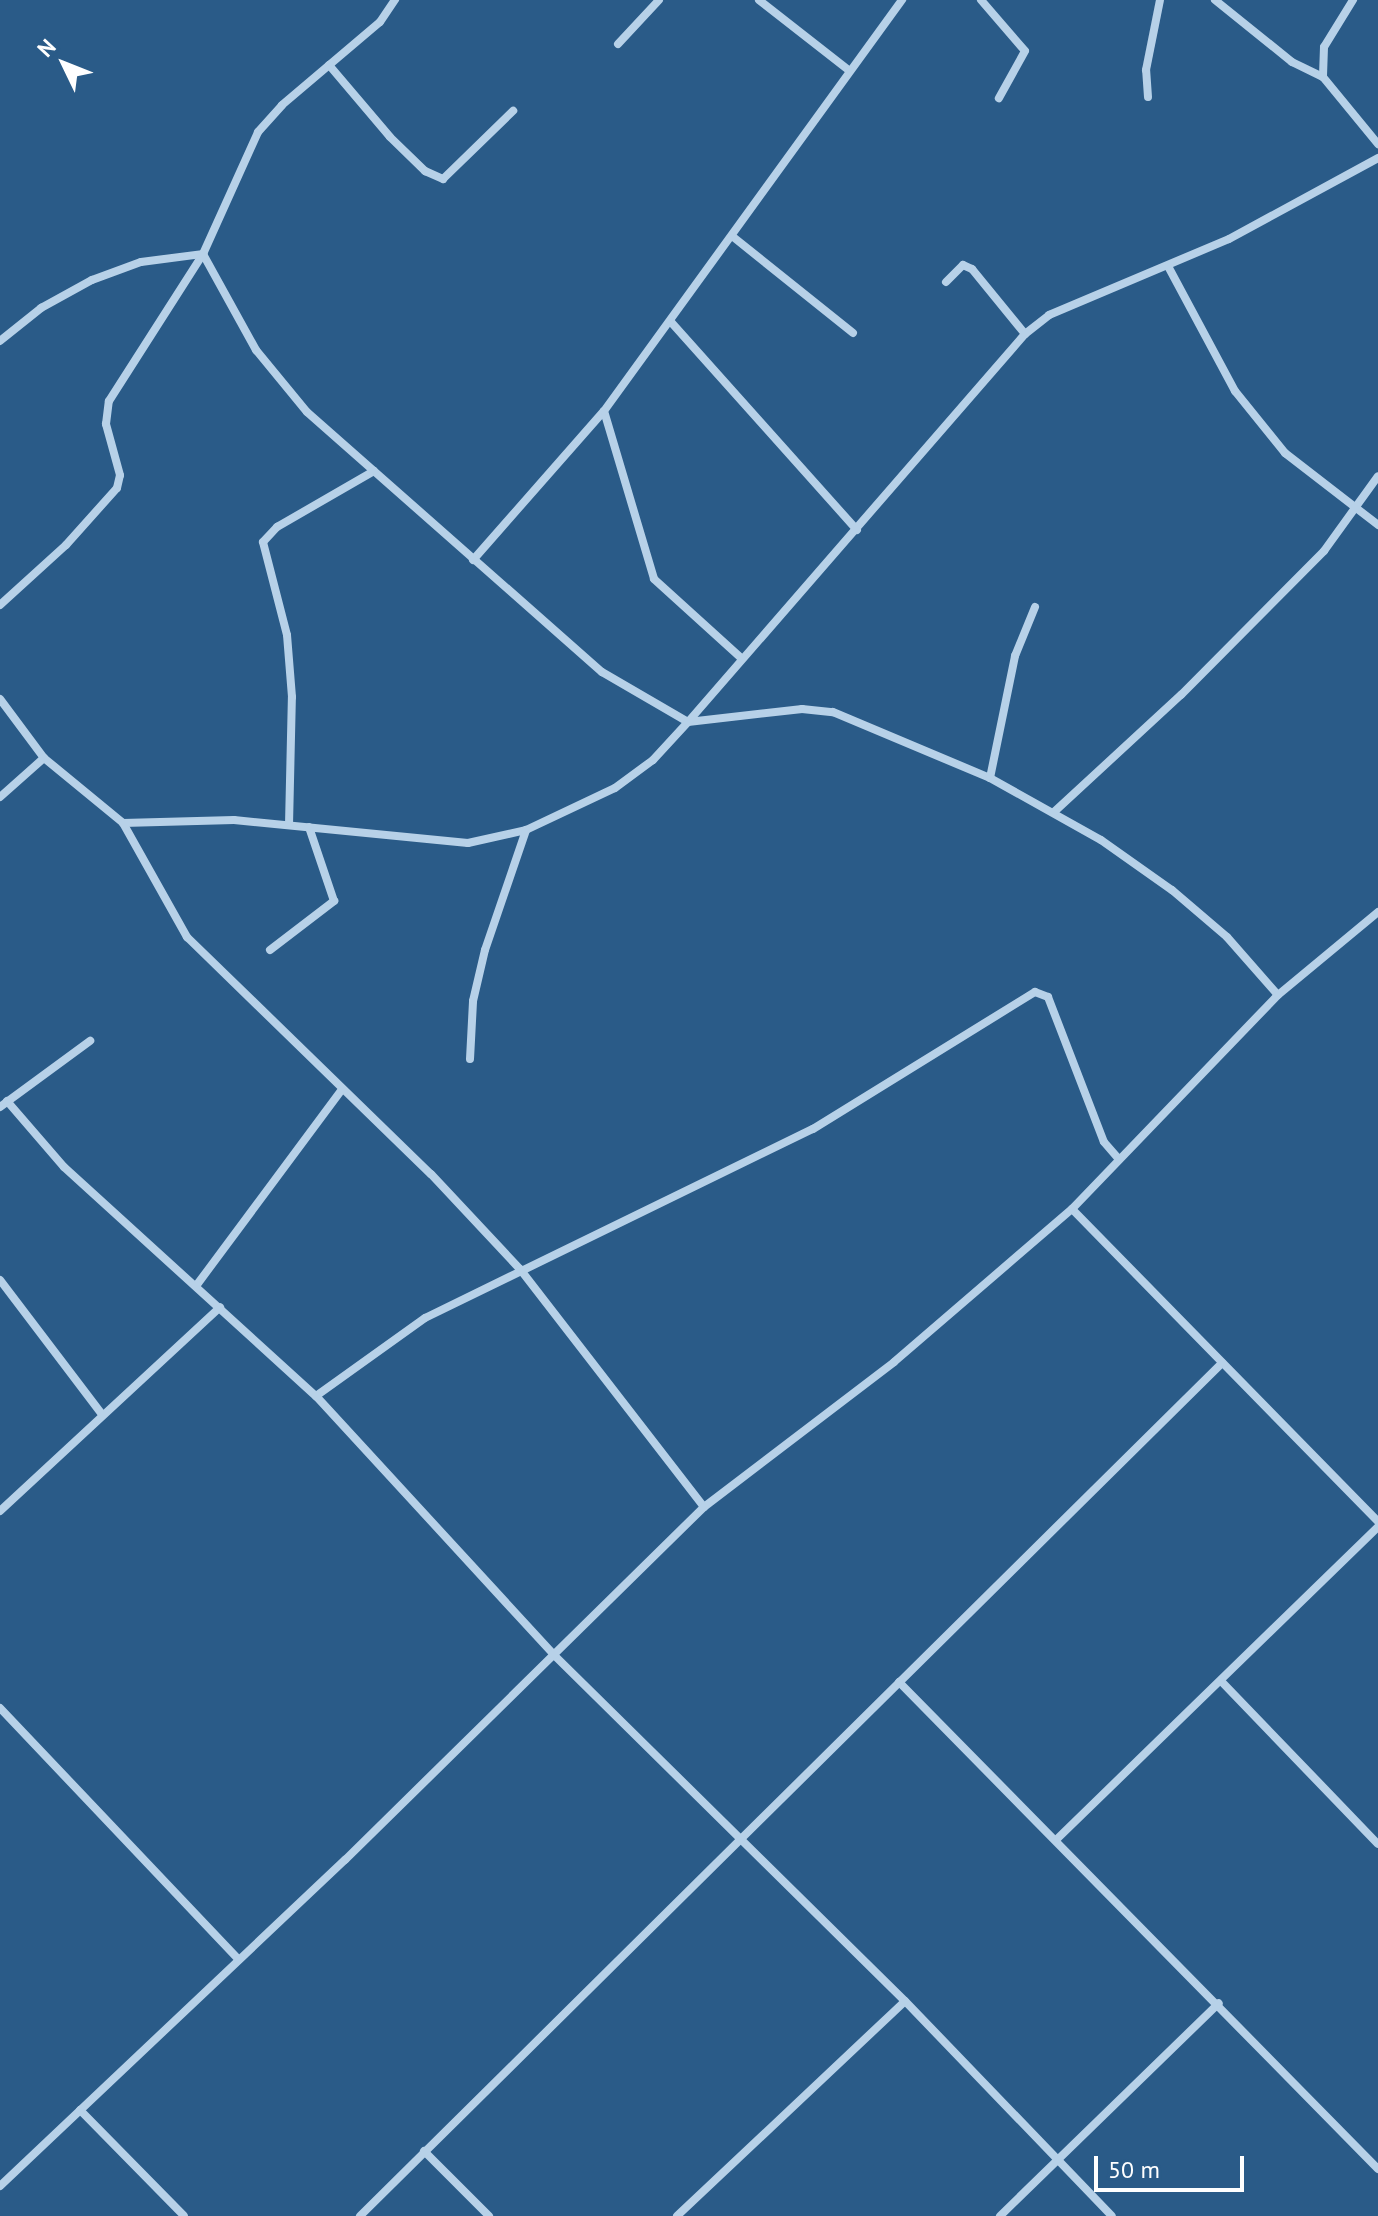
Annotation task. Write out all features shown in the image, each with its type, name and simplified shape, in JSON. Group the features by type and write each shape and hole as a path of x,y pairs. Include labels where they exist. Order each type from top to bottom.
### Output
{"street":[{"path":"0,605 66,545 117,488 120,475 106,424 109,401 203,254 258,132 380,22 395,0"},
{"path":"618,44 659,0"},
{"path":"759,0 850,71"},
{"path":"473,560 604,411 902,0"},
{"path":"981,0 1025,51 1024,62 999,98"},
{"path":"1148,97 1146,70 1160,0"},
{"path":"1215,0 1292,62 1323,77 1378,144"},
{"path":"1323,77 1324,47 1353,0"},
{"path":"329,65 390,137 425,171 443,179 513,111"},
{"path":"123,823 167,818 289,825 468,843 526,830 615,788 653,760 688,722 1025,334 1049,315 1169,268 1378,158"},
{"path":"732,236 853,333"},
{"path":"0,341 41,308 92,280 141,262 203,254"},
{"path":"203,254 278,381 473,560 602,672 688,722 802,709 833,712 990,778 1054,812 1172,890 1227,937 1278,995"},
{"path":"946,282 963,265 972,269 1025,334"},
{"path":"1169,268 1235,391 1285,453 1357,512 1378,525"},
{"path":"671,322 857,530"},
{"path":"604,411 654,579 741,658"},
{"path":"289,825 292,697 288,650 263,542 277,527 374,471"},
{"path":"1054,812 1181,695 1357,512 1378,476"},
{"path":"990,778 1015,656 1035,607"},
{"path":"0,699 44,758 123,823 187,937 341,1091 431,1174 520,1269 704,1507"},
{"path":"0,797 44,758"},
{"path":"270,950 334,901 309,827"},
{"path":"470,1059 473,1001 485,950 526,830"},
{"path":"0,2186 239,1960 704,1507 894,1362 1072,1209 1278,995 1378,912"},
{"path":"316,1396 425,1318 520,1269 813,1129 1035,992 1048,997 1104,1142 1118,1158"},
{"path":"90,1041 4,1104 64,1167 316,1396 553,1654 905,2001 1112,2216"},
{"path":"196,1286 341,1091"},
{"path":"1057,1839 1378,1524 1072,1209"},
{"path":"0,1280 101,1413"},
{"path":"0,1511 101,1413 220,1307"},
{"path":"360,2216 1222,1363"},
{"path":"1221,1681 1378,1844"},
{"path":"899,1682 1219,2003 1378,2169"},
{"path":"0,1708 239,1960"},
{"path":"677,2216 905,2001"},
{"path":"1000,2216 1219,2003"},
{"path":"80,2110 184,2216"},
{"path":"424,2151 489,2216"}]}
